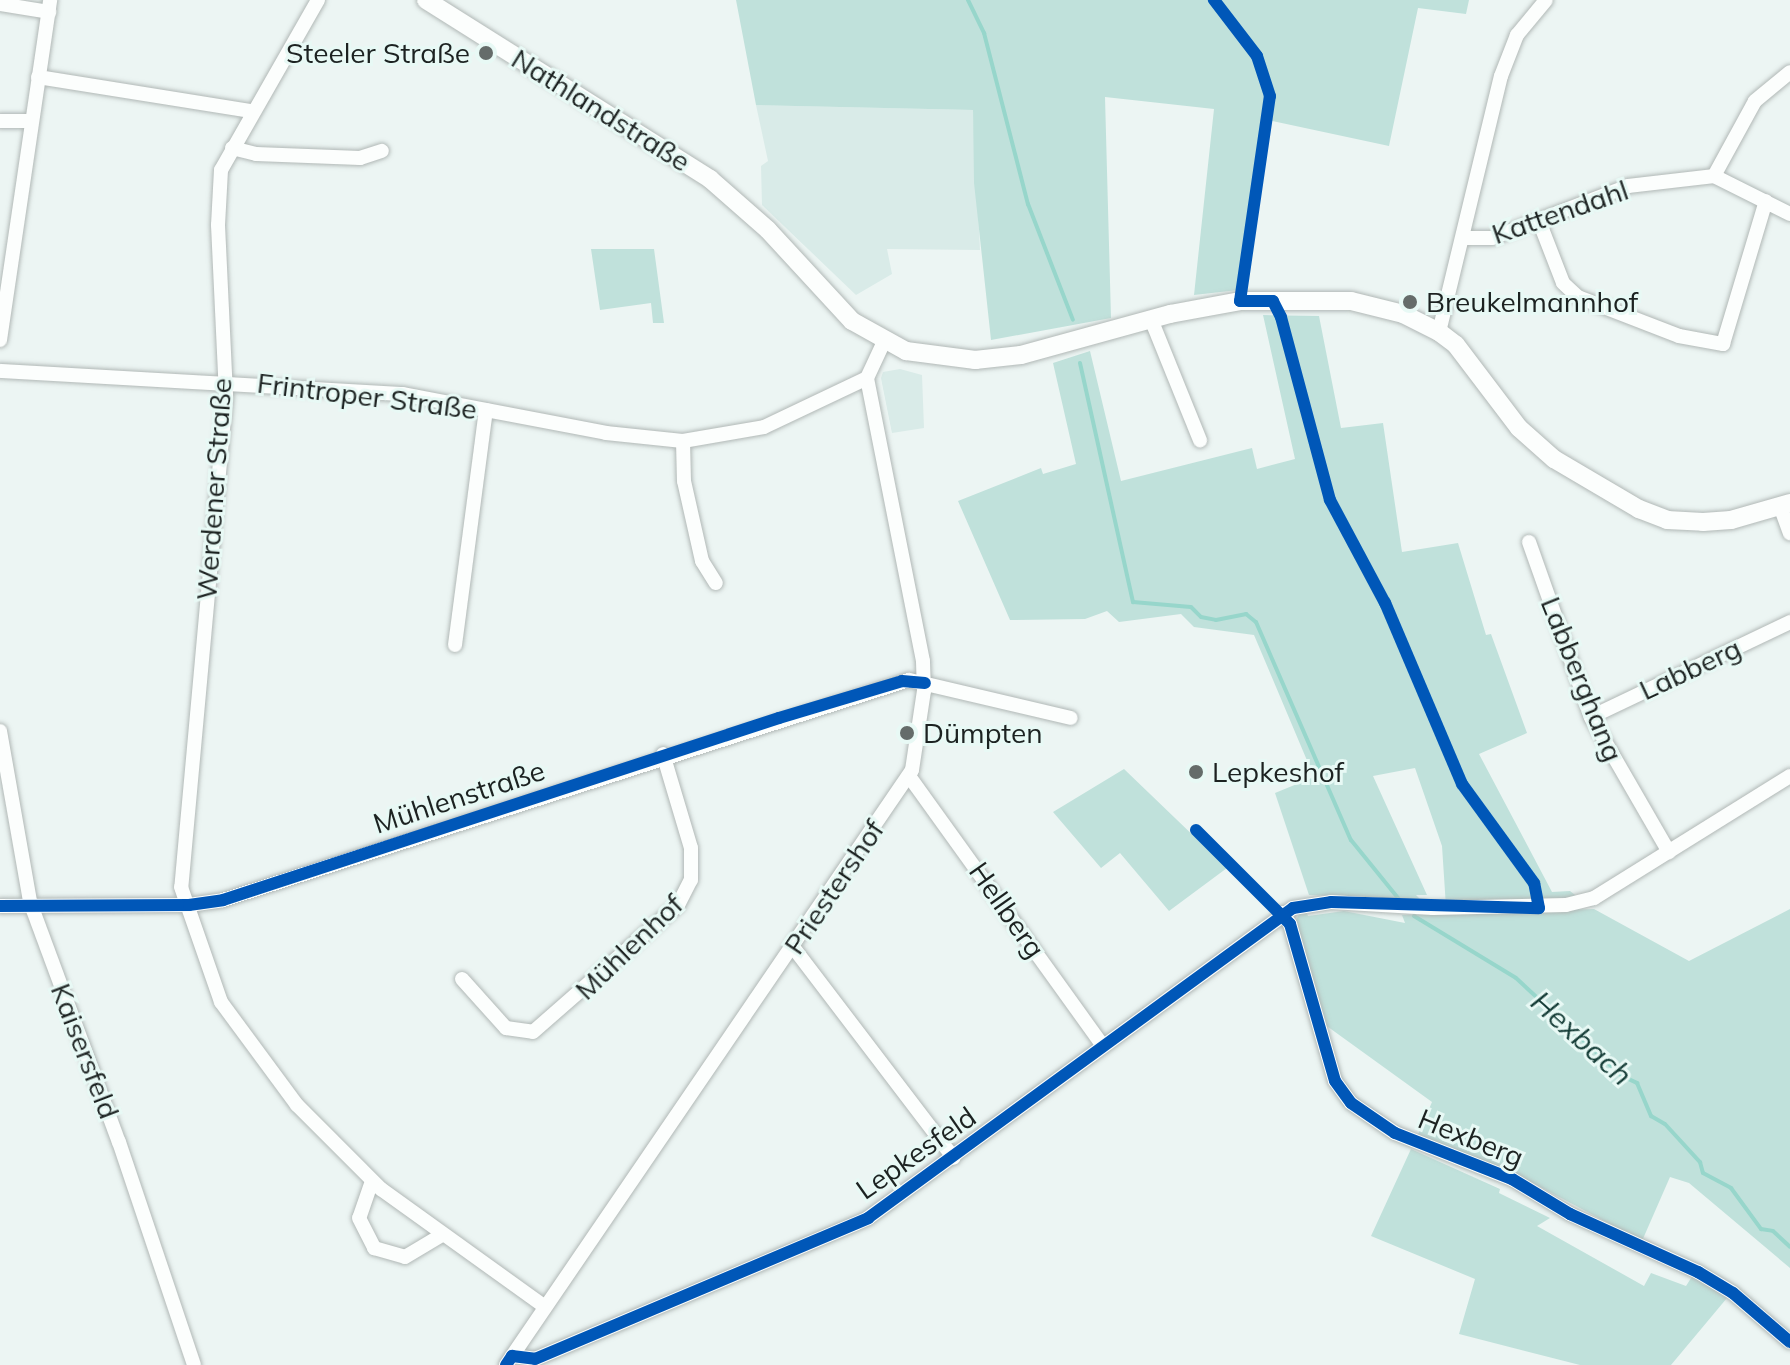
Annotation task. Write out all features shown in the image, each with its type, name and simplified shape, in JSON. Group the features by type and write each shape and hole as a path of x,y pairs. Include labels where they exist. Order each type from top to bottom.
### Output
{"street":[{"name":"Werdener Straße","path":"318,0 251,111 221,170 218,215 223,381 181,884 215,990 232,1021 297,1105 372,1181 440,1236 545,1307"},
{"name":"Nathlandstraße","path":"426,0 686,161 768,230 831,301 884,342"},
{"path":"1439,332 1501,76 1517,35 1546,0"},
{"path":"0,4 49,6 0,340"},
{"path":"1790,72 1755,101 1714,176 1790,214"},
{"path":"38,77 251,111"},
{"path":"0,121 31,121"},
{"path":"232,148 256,154 360,158 382,151"},
{"name":"Kattendahl","path":"1464,238 1492,238 1628,186 1714,176"},
{"path":"1539,221 1563,283 1578,297 1679,336 1723,344 1766,201"},
{"path":"867,378 884,342 931,357 975,360 1021,355 1151,319 1240,301 1351,301 1403,314 1439,332 1456,345 1519,428 1554,459 1639,509 1667,520 1703,522 1785,505 1790,533"},
{"path":"1151,319 1200,440"},
{"name":"Frintroper Straße","path":"0,371 223,381 402,394 623,436 683,441 764,427 867,378"},
{"name":"Priestershof","path":"509,1361 909,776 925,683 867,378"},
{"path":"455,645 486,410"},
{"path":"683,441 684,481 695,531 702,561 716,583"},
{"name":"Labberghang","path":"1529,542 1591,717 1669,852"},
{"name":"Labberg","path":"1591,717 1790,622"},
{"name":"Mühlenstraße","path":"0,906 30,902 189,905 223,900 663,754 894,683 925,683 1071,718"},
{"name":"Kaisersfeld","path":"0,731 30,902 119,1142 194,1365"},
{"name":"Mühlenhof","path":"462,979 506,1028 533,1032 678,905 691,880 691,848 663,754"},
{"name":"Hellberg","path":"909,776 1102,1045"},
{"path":"1669,852 1790,776"},
{"name":"Lepkesfeld","path":"509,1361 535,1359 868,1218 954,1158 1282,913 1304,903 1433,908 1566,905 1594,898 1669,852"},
{"name":"Hexberg","path":"1282,913 1290,924 1335,1081 1371,1120 1420,1145 1512,1179 1582,1220 1698,1272 1733,1293 1790,1342"},
{"path":"793,947 954,1158"},
{"path":"372,1181 359,1222 377,1250 405,1257 440,1236"}],"shaded area":[{"path":"756,105 973,110 980,250 887,249 892,274 856,295 762,205 761,166 768,161"},
{"path":"900,369 922,375 924,428 892,433 881,378 883,372"}],"green space":[{"path":"736,0 1469,0 1466,14 1418,8 1389,146 1268,120 1238,290 1194,295 1214,109 1105,97 1111,318 991,340 974,183 973,110 756,105"},
{"path":"591,249 654,249 664,323 653,323 651,303 600,310"},
{"path":"1263,315 1319,316 1341,428 1383,423 1402,552 1458,543 1486,635 1491,634 1527,733 1479,754 1552,892 1570,891 1579,898 1446,907 1442,846 1415,768 1373,776 1427,895 1416,895 1421,900 1309,895 1275,793 1314,777 1254,635 1194,627 1181,614 1119,622 1107,611 1085,619 1010,620 958,501 1041,468 1043,474 1076,464 1053,363 1090,351 1121,481 1252,448 1257,469 1295,459"},
{"path":"1124,769 1227,868 1169,911 1120,853 1101,868 1053,812"},
{"path":"1304,905 1308,916 1344,911 1405,923 1402,915 1594,909 1689,961 1790,909 1790,1268 1689,1183 1670,1177 1642,1241 1512,1172 1416,1139 1432,1102 1324,1024 1294,924"},
{"path":"1411,1149 1500,1189 1499,1193 1550,1218 1537,1226 1644,1286 1651,1273 1686,1286 1693,1275 1727,1298 1671,1365 1580,1365 1459,1334 1475,1279 1371,1236"}],"waterway":[{"path":"968,0 984,33 1028,204 1073,320"},
{"path":"1080,363 1133,602 1191,607 1201,617 1216,620 1246,614 1256,622 1351,840 1398,898"},
{"name":"Hexbach","path":"1414,916 1516,978 1622,1076 1637,1083 1651,1116 1665,1124 1700,1162 1703,1173 1731,1188 1761,1229 1773,1231 1790,1247"}],"cycle path":[{"path":"506,1365 512,1356 535,1359 868,1218 1293,908 1331,902 1539,908 1534,883 1462,784 1385,603 1330,500 1281,317 1273,301 1240,301 1270,96 1257,56 1214,0"},
{"path":"0,906 189,905 223,900 779,718 902,681 925,683"},
{"path":"1196,830 1290,924 1335,1081 1351,1103 1395,1133 1512,1179 1570,1214 1698,1272 1733,1293 1790,1342"}],"place":[{"name":"Steeler Straße","path":"486,53"},
{"name":"Breukelmannhof","path":"1410,302"},
{"name":"Dümpten","path":"907,733"},
{"name":"Lepkeshof","path":"1196,772"}]}
